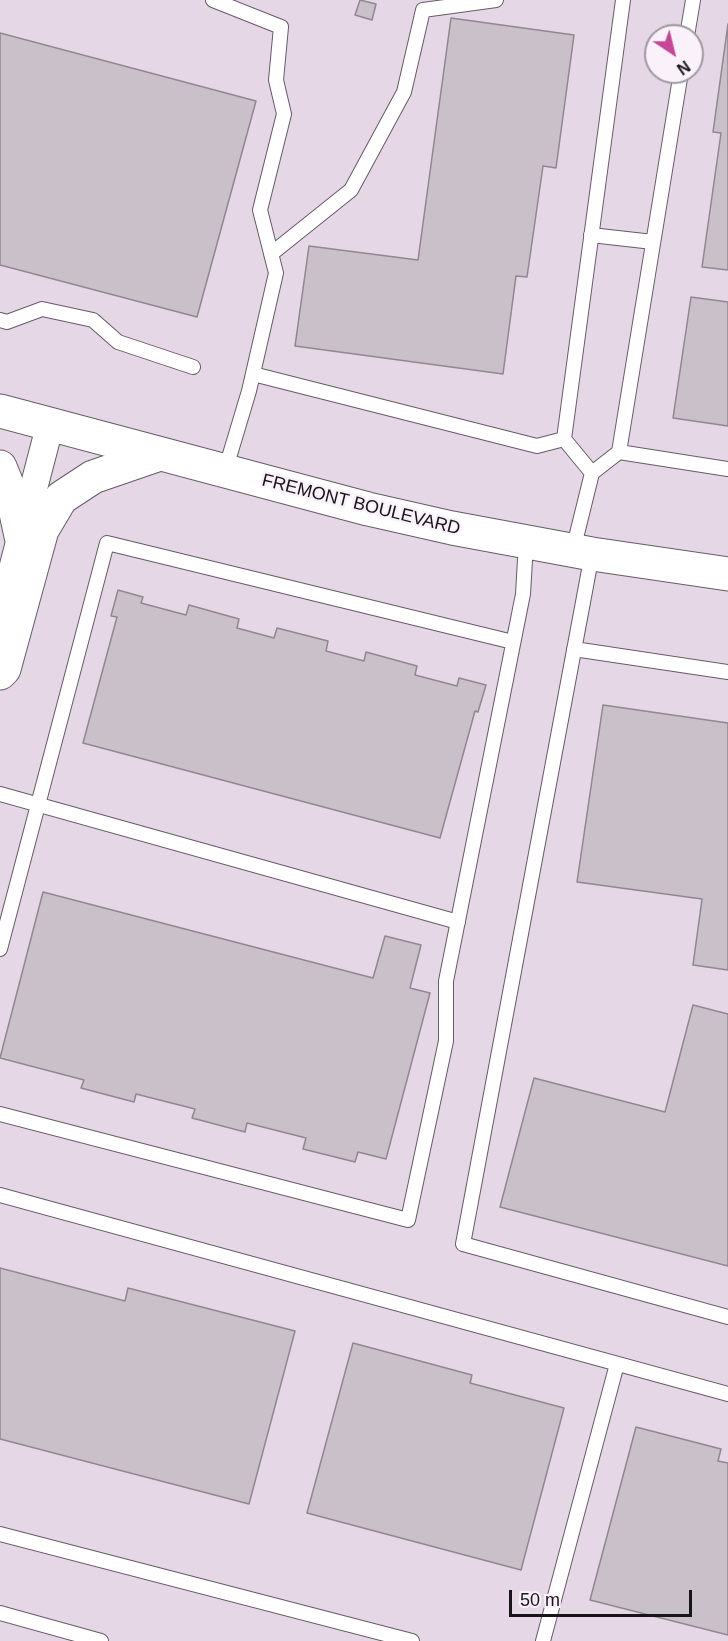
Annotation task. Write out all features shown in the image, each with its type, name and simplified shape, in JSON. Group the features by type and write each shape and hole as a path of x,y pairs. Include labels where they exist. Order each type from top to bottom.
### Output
{"main road":[{"name":"FREMONT BOULEVARD","path":"0,411 368,508 526,543 728,574"},
{"path":"0,673 4,669 42,530 61,498 93,477 160,454"},
{"path":"0,467 13,500 21,536"}],"street":[{"path":"0,618 50,425"}],"lane":[{"path":"213,0 280,27 276,80 285,114 260,210 276,273 253,374 225,471"},
{"path":"271,254 351,190 404,92 423,10 496,0"},
{"path":"592,473 564,439 624,0"},
{"path":"689,24 693,0"},
{"path":"679,84 619,452 592,473 582,553 574,649 463,1244 728,1317"},
{"path":"591,235 653,242"},
{"path":"0,320 7,322 42,309 93,320 118,342 193,367"},
{"path":"253,374 537,446 564,439"},
{"path":"619,452 728,469"},
{"path":"0,950 108,543 513,642"},
{"path":"0,1114 408,1220 446,1041 446,981 523,594 526,543"},
{"path":"574,649 728,672"},
{"path":"0,794 458,921"},
{"path":"0,1195 728,1394"},
{"path":"543,1641 617,1364"},
{"path":"0,1534 412,1641"},
{"path":"0,1613 101,1641"}],"shaded area":[{"path":"0,0 728,0 728,1641 0,1641"}],"building":[{"path":"360,0 376,4 372,20 355,15"},
{"path":"451,18 574,35 556,168 543,166 527,277 516,276 503,374 295,346 309,246 418,260"},
{"path":"728,24 728,270 702,267 721,133 713,132"},
{"path":"0,33 256,101 197,317 0,265"},
{"path":"691,297 728,302 728,426 673,418"},
{"path":"118,590 143,597 141,603 186,615 189,605 239,619 237,628 274,638 277,628 328,641 326,651 364,661 366,652 417,666 415,675 457,686 459,678 486,685 478,712 475,711 440,838 83,743 117,617 111,616"},
{"path":"603,705 728,723 728,970 693,965 702,899 577,882"},
{"path":"43,892 373,978 385,936 421,945 410,988 430,993 386,1159 358,1152 355,1162 303,1149 306,1138 247,1123 245,1132 192,1118 195,1109 136,1094 134,1102 81,1088 84,1080 0,1058"},
{"path":"693,1005 728,1014 728,1266 500,1207 534,1078 665,1112"},
{"path":"0,1268 125,1301 128,1288 295,1331 249,1504 0,1439"},
{"path":"353,1343 472,1375 470,1383 564,1408 521,1570 307,1513"},
{"path":"636,1427 721,1449 718,1461 728,1463 728,1635 590,1600"}]}
